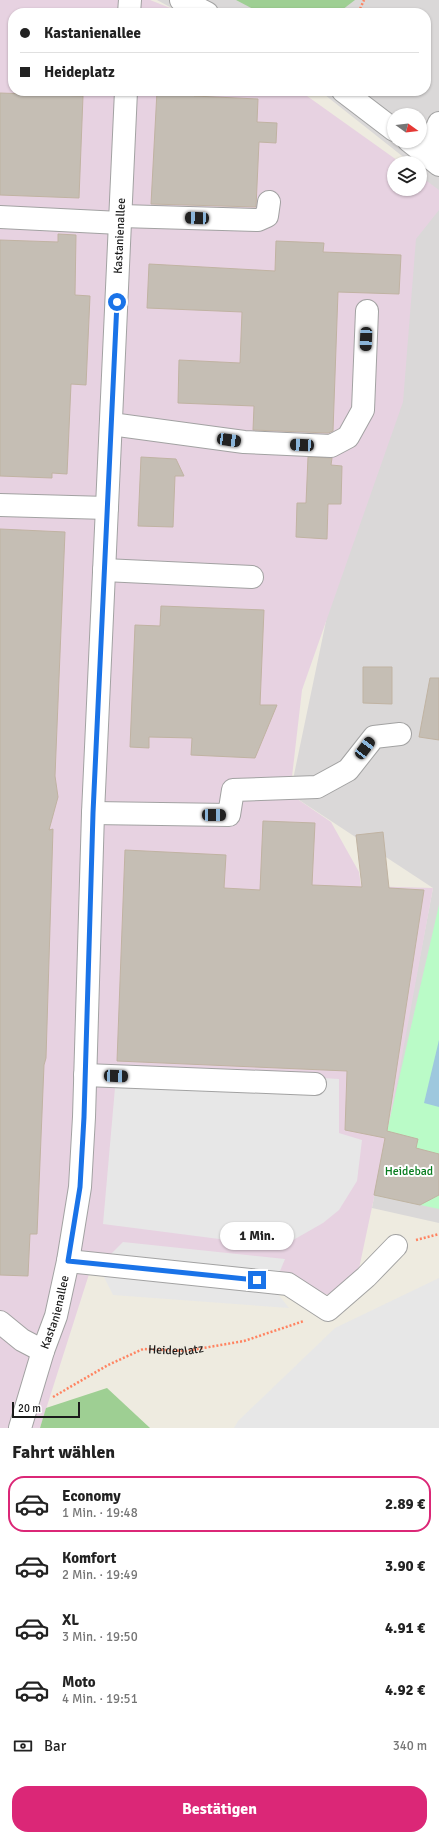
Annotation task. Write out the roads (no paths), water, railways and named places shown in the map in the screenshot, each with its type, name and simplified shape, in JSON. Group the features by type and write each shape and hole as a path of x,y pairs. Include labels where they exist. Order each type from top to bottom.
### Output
{"street":[{"path":"181,0 197,8"},
{"name":"Kastanienallee","path":"20,1428 43,1351 56,1316 68,1261 80,1187 93,813 126,96"},
{"path":"350,96 387,125"},
{"path":"418,148 433,160 439,123"},
{"path":"0,217 121,220 258,220 267,216 269,202"},
{"path":"111,424 244,442 331,446 348,437 363,410 367,311"},
{"path":"0,505 107,508"},
{"path":"104,570 252,576"},
{"path":"93,813 230,815 233,790 317,787 348,770 374,737 400,734"},
{"path":"85,1075 315,1084"},
{"path":"68,1261 288,1284 328,1310 366,1277 396,1246"},
{"path":"0,1322 22,1340 43,1351"}],"water":[{"path":"439,1040 439,1107 424,1103"}],"park label":[{"name":"Heidebad","path":"409,1171"}]}
